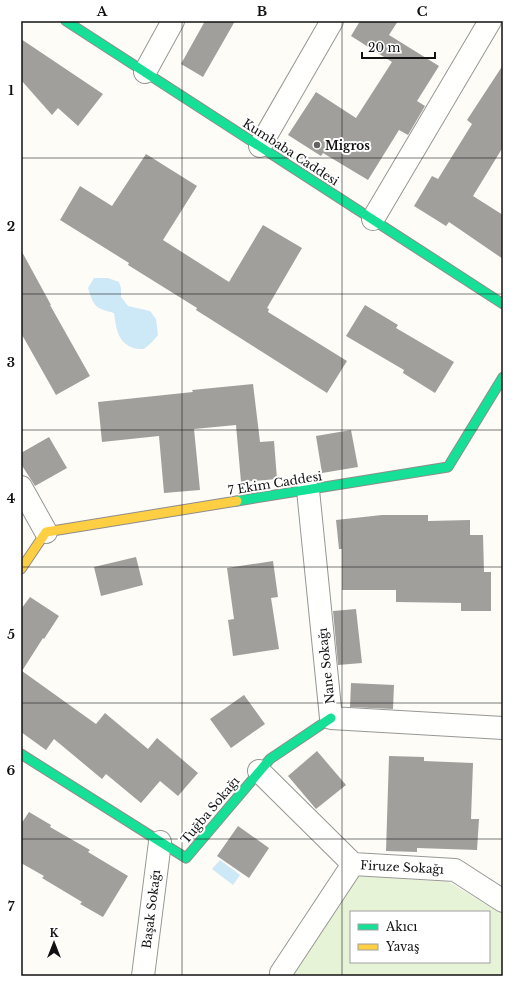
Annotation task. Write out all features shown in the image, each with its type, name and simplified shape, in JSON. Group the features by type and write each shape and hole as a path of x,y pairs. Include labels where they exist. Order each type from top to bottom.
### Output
{"street":[{"name":"Kumbaba Caddesi","path":"66,21 503,304"},
{"path":"145,72 173,21"},
{"path":"260,146 332,21"},
{"path":"373,219 490,21"},
{"name":"7 Ekim Caddesi","path":"46,532 448,467 503,377"},
{"path":"21,487 46,532 21,569"},
{"name":"Nane Sokağı","path":"308,490 331,718 503,728"},
{"name":"Tuğba Sokağı","path":"21,754 186,858 270,759 331,718"},
{"path":"259,771 353,864"},
{"name":"Başak Sokağı","path":"143,976 160,842"},
{"name":"Firuze Sokağı","path":"281,976 281,973 353,864 455,870 503,900"}],"green space":[{"path":"358,876 449,882 503,915 503,976 292,976 292,973"}],"water":[{"path":"94,278 108,278 119,282 121,297 128,306 150,311 156,319 158,335 144,349 134,348 126,344 118,333 114,313 96,306 88,288"},
{"path":"220,860 240,875 233,885 212,869"}],"building":[{"path":"205,21 235,21 203,77 181,64"},
{"path":"360,21 398,21 389,35 439,66 417,101 425,106 408,135 399,130 368,180 323,153 321,156 288,135 316,92 356,118 392,62 351,36"},
{"path":"21,39 103,94 78,126 58,108 52,115 21,80"},
{"path":"503,65 503,147 473,196 503,215 503,259 449,222 446,226 414,206 432,176 438,179 472,124 467,120"},
{"path":"146,154 197,186 163,240 229,282 263,225 302,248 267,308 269,309 268,312 347,361 327,393 196,310 197,308 128,265 129,263 60,220 80,186 112,206"},
{"path":"21,250 90,376 56,395 21,333"},
{"path":"365,305 398,325 396,328 454,362 435,393 403,373 404,370 346,336"},
{"path":"253,384 260,442 274,441 277,479 241,482 236,425 194,429 200,490 164,493 159,436 102,442 98,402"},
{"path":"351,430 358,467 322,473 316,436"},
{"path":"49,437 67,468 35,486 21,464 21,453"},
{"path":"382,515 428,515 428,521 470,520 470,535 483,535 484,572 491,572 491,611 461,611 461,603 396,602 396,590 342,590 342,549 339,549 336,520"},
{"path":"136,557 143,585 101,596 94,567"},
{"path":"273,561 278,597 271,598 279,649 233,656 228,620 234,619 227,568"},
{"path":"30,597 59,616 22,671 96,724 105,713 148,749 157,738 198,773 178,796 160,781 141,803 106,774 102,779 54,739 46,750 21,732 21,609"},
{"path":"356,609 362,663 338,665 333,611"},
{"path":"351,683 394,685 393,709 350,707"},
{"path":"244,695 265,724 231,748 210,719"},
{"path":"317,751 346,785 316,809 288,776"},
{"path":"389,756 424,757 424,761 473,763 471,819 479,819 477,850 417,848 417,852 386,851"},
{"path":"29,812 51,825 50,827 90,850 88,852 128,876 103,917 80,904 82,902 42,878 44,876 21,863 21,824"},
{"path":"238,826 269,848 249,878 217,856"}],"traffic: fast":[{"path":"66,21 503,304"},
{"path":"237,501 448,467 503,377"},
{"path":"21,754 186,858 270,759 331,718"}],"traffic: slow":[{"path":"21,569 46,532 237,501"}],"place":[{"name":"Migros","path":"317,145"}]}
